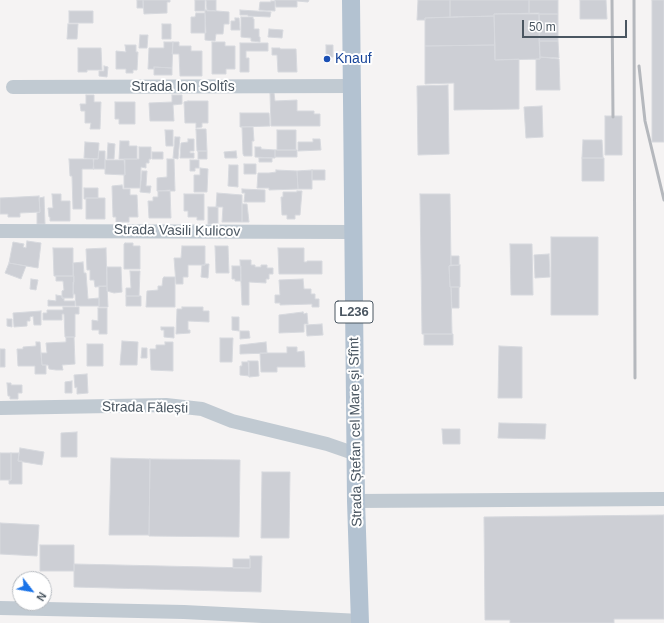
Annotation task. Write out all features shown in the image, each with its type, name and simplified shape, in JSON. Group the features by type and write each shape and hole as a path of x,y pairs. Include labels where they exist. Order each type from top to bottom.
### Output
{"main road":[{"name":"Strada Ștefan cel Mare și Sfînt","path":"351,0 356,501 360,622"}],"street":[{"name":"Strada Ion Soltîs","path":"13,87 353,86"},
{"name":"Strada Vasili Kulicov","path":"0,231 353,232"},
{"name":"Strada Fălești","path":"0,408 166,405 202,409 232,421 327,444 356,454"},
{"path":"356,501 664,499"},
{"path":"0,608 184,612 360,622"}],"building":[{"path":"137,0 143,0 143,8 137,8"},
{"path":"143,0 170,0 170,2 167,2 167,13 144,14"},
{"path":"195,0 205,0 205,11 195,11"},
{"path":"206,0 216,0 216,11 207,11"},
{"path":"275,0 309,0 308,2 297,1 297,7 276,7"},
{"path":"418,0 450,0 450,17 425,18 425,20 417,20"},
{"path":"450,0 529,0 529,14 494,14 494,16 450,17"},
{"path":"529,0 558,0 558,14 529,14"},
{"path":"580,0 606,0 607,19 580,19"},
{"path":"652,0 664,0 664,142 652,142"},
{"path":"275,1 275,11 259,10 260,2"},
{"path":"205,10 229,12 229,24 224,24 223,34 216,34 215,41 205,40"},
{"path":"240,10 271,12 270,17 248,16 240,15"},
{"path":"69,11 93,11 93,23 69,23"},
{"path":"196,13 205,13 206,33 191,33 191,17 195,17"},
{"path":"539,13 540,59 495,60 494,14"},
{"path":"539,14 558,14 558,41 539,41"},
{"path":"494,16 495,45 425,46 425,18"},
{"path":"241,17 253,17 254,29 259,29 260,42 251,41 251,38 241,37"},
{"path":"235,18 239,18 240,30 231,30 231,21 235,21"},
{"path":"68,24 78,24 77,39 67,39"},
{"path":"162,24 171,24 171,39 162,39"},
{"path":"269,29 283,30 282,38 268,37"},
{"path":"140,35 148,35 147,48 139,48"},
{"path":"539,41 558,41 559,58 540,57"},
{"path":"164,42 173,42 172,68 154,67 154,69 148,69 149,48 164,48"},
{"path":"173,42 179,42 179,46 191,46 191,51 202,51 202,76 180,76 179,54 172,54"},
{"path":"212,42 225,42 225,46 235,46 235,69 226,69 226,74 212,74"},
{"path":"240,43 268,43 268,51 246,51 246,58 249,58 249,72 240,72"},
{"path":"125,45 136,45 136,52 138,52 137,70 133,70 133,73 126,73 126,69 116,69 116,51 126,52"},
{"path":"326,45 333,45 333,57 326,57"},
{"path":"495,45 495,60 519,59 519,109 454,110 454,83 425,84 425,46"},
{"path":"78,48 101,48 102,70 87,70 87,72 78,72"},
{"path":"272,48 296,49 297,72 278,72 277,55 272,55"},
{"path":"540,57 559,59 560,90 536,90 536,59 540,59"},
{"path":"104,66 108,67 107,77 99,76 99,71 104,71"},
{"path":"154,67 172,68 172,75 154,75"},
{"path":"448,85 449,154 418,155 417,86"},
{"path":"270,93 274,93 275,101 297,100 297,111 314,111 314,114 320,114 320,126 271,126"},
{"path":"86,95 94,95 94,102 101,102 100,129 90,129 91,123 85,123 85,111 81,111 80,104 86,104"},
{"path":"172,95 182,95 182,104 173,105 174,121 150,121 149,103 172,102"},
{"path":"208,101 208,123 202,123 202,127 196,128 196,123 185,123 184,102"},
{"path":"115,102 135,102 135,124 119,124 119,119 115,119"},
{"path":"542,106 543,137 526,138 524,107"},
{"path":"240,113 269,113 270,126 240,127"},
{"path":"605,116 622,116 622,155 605,155"},
{"path":"242,127 253,127 254,141 252,141 252,156 244,156 243,154"},
{"path":"196,129 206,129 207,151 197,151"},
{"path":"165,130 173,130 173,146 166,146"},
{"path":"277,130 296,130 296,150 277,150"},
{"path":"175,137 180,137 178,159 173,158"},
{"path":"188,139 194,139 194,151 190,151 190,153 194,153 194,158 180,158 181,143 188,142"},
{"path":"313,139 320,139 321,150 298,151 298,142 313,142"},
{"path":"583,140 602,140 603,158 582,158"},
{"path":"120,141 129,141 129,146 137,146 137,159 119,159"},
{"path":"85,142 99,143 98,159 84,158"},
{"path":"108,143 115,144 114,159 107,159"},
{"path":"139,147 151,147 151,159 149,159 149,163 146,163 146,168 141,167 140,188 124,188 124,159 139,159"},
{"path":"255,147 275,150 275,158 255,157"},
{"path":"275,150 297,150 297,157 275,157"},
{"path":"99,151 105,151 105,169 93,169 94,159 98,159"},
{"path":"198,151 207,151 207,159 198,159"},
{"path":"236,151 237,158 225,158 224,152"},
{"path":"152,152 163,152 163,159 152,159"},
{"path":"259,158 272,158 272,162 259,162"},
{"path":"582,158 604,158 604,181 582,181"},
{"path":"69,159 93,159 94,169 82,169 82,209 73,209 72,176 70,176"},
{"path":"167,159 174,159 175,191 157,191 157,178 167,177"},
{"path":"105,160 125,160 125,175 105,174"},
{"path":"190,160 199,160 199,168 195,168 195,171 190,171"},
{"path":"244,164 256,164 256,174 244,174"},
{"path":"229,165 238,165 238,187 228,186"},
{"path":"200,168 208,169 207,192 194,192 194,175 200,175"},
{"path":"276,170 297,171 298,189 269,190 269,188 257,188 258,173 276,172"},
{"path":"312,170 325,170 325,180 312,180"},
{"path":"312,170 312,189 298,189 297,171"},
{"path":"142,171 147,171 146,186 151,186 150,193 140,192"},
{"path":"122,185 123,189 130,189 130,195 137,195 138,217 129,217 129,222 116,222 116,217 113,217 112,186"},
{"path":"84,188 98,188 98,198 84,199"},
{"path":"242,189 265,190 265,202 244,202 245,193 242,193"},
{"path":"170,190 171,218 149,218 148,201 153,201 153,197 158,197 158,191"},
{"path":"302,191 300,215 295,215 295,219 287,219 287,215 282,215 281,197 283,197 283,192"},
{"path":"217,193 242,195 242,222 222,222 223,207 216,207"},
{"path":"52,194 61,194 61,201 70,201 70,221 50,221 48,208 53,208"},
{"path":"184,194 204,194 204,220 197,220 197,217 188,217 188,211 184,211"},
{"path":"420,194 450,194 451,265 449,266 452,334 422,334"},
{"path":"39,196 40,212 20,213 20,217 8,217 8,214 0,214 0,198"},
{"path":"44,197 45,224 37,224 37,213 40,212 39,198"},
{"path":"86,198 105,198 105,219 86,219"},
{"path":"242,204 247,204 249,222 242,222"},
{"path":"208,207 218,207 218,224 208,224"},
{"path":"551,237 598,237 598,315 551,315"},
{"path":"27,241 41,243 38,268 9,263 13,242 24,244 23,247 26,248"},
{"path":"125,243 133,243 133,246 140,246 140,269 124,269"},
{"path":"510,244 532,244 533,295 511,295"},
{"path":"182,246 205,246 205,265 188,265 188,277 183,277 183,284 176,284 174,258 181,258"},
{"path":"215,246 228,246 229,273 216,273"},
{"path":"53,248 73,248 73,276 54,276"},
{"path":"106,248 107,286 95,287 94,280 90,280 90,270 87,270 86,249"},
{"path":"278,248 304,248 304,262 322,261 322,274 279,274"},
{"path":"549,254 550,277 535,278 534,255"},
{"path":"451,256 459,256 459,265 451,265"},
{"path":"240,260 251,260 251,265 255,265 255,267 267,265 267,268 273,268 273,274 269,274 269,279 266,279 266,283 249,282 249,305 242,305"},
{"path":"83,262 84,273 86,273 88,299 99,298 99,306 76,306 75,294 73,294 73,263"},
{"path":"9,263 26,266 21,279 5,273"},
{"path":"209,264 208,278 201,277 202,265"},
{"path":"460,265 460,287 450,287 449,266"},
{"path":"232,266 241,266 241,281 235,281 235,279 232,279"},
{"path":"107,267 121,267 122,292 114,293 107,291"},
{"path":"130,271 140,271 139,296 126,296 126,288 131,288"},
{"path":"56,276 74,276 73,298 62,298 62,291 64,290 63,281 56,281"},
{"path":"164,277 175,277 175,307 146,307 147,291 158,290 158,286 162,286"},
{"path":"31,279 38,280 36,290 30,289"},
{"path":"303,279 304,289 311,289 311,294 315,294 315,299 319,299 319,307 312,307 312,304 280,305 280,303 275,303 275,295 280,295 279,280"},
{"path":"99,286 107,286 108,307 99,307"},
{"path":"451,287 459,287 459,308 452,308"},
{"path":"56,295 62,296 64,301 75,301 75,306 48,306 48,300 56,301"},
{"path":"126,296 141,296 141,306 126,306"},
{"path":"63,307 79,307 79,314 75,314 75,337 65,337 64,314 62,314 62,320 43,320 43,313 47,313 47,310 63,310"},
{"path":"182,307 203,307 203,311 209,311 209,322 188,321 188,330 190,330 190,333 176,334 177,309 182,309"},
{"path":"98,308 107,308 107,334 99,334 99,330 92,330 92,320 98,321"},
{"path":"41,311 41,325 34,325 33,316 30,317 30,321 27,321 27,326 14,327 13,313"},
{"path":"303,312 304,314 307,313 308,324 304,324 304,332 279,333 279,315"},
{"path":"232,317 239,317 239,331 232,330"},
{"path":"7,319 12,319 12,327 7,326"},
{"path":"322,324 323,335 307,336 306,325"},
{"path":"161,327 174,327 174,338 164,337 164,330 161,330"},
{"path":"240,331 249,331 250,338 240,339"},
{"path":"424,334 453,334 453,345 424,345"},
{"path":"66,337 74,337 75,364 62,365 63,370 49,369 48,365 42,365 41,353 47,353 46,343 66,342"},
{"path":"220,338 233,338 232,362 220,362"},
{"path":"122,341 138,342 137,365 120,365"},
{"path":"36,342 40,342 42,365 46,365 46,374 35,374 35,366 18,366 17,349 36,346"},
{"path":"165,342 173,342 173,371 151,370 150,349 156,349 156,345 165,345"},
{"path":"266,342 267,353 240,354 240,345"},
{"path":"87,344 103,344 103,366 87,366"},
{"path":"499,346 522,347 522,398 498,398"},
{"path":"287,347 297,347 297,352 304,351 305,367 277,367 277,372 261,372 260,353 287,353"},
{"path":"142,348 147,348 147,358 141,358"},
{"path":"0,349 5,349 5,367 0,367"},
{"path":"248,361 258,361 259,376 249,377"},
{"path":"242,362 249,362 249,376 240,375 240,366 242,366"},
{"path":"87,374 88,393 77,394 74,375"},
{"path":"72,381 72,393 65,393 65,382"},
{"path":"7,383 11,383 11,385 22,385 22,393 18,393 18,399 10,399 10,396 8,396"},
{"path":"499,423 546,424 545,439 498,438"},
{"path":"442,429 460,429 460,444 443,444"},
{"path":"77,432 77,457 61,457 61,433"},
{"path":"20,448 44,452 42,465 18,461"},
{"path":"0,453 11,453 11,480 0,480"},
{"path":"11,453 19,453 18,461 22,461 22,484 9,484 9,480 11,480"},
{"path":"111,458 150,459 149,535 109,535"},
{"path":"150,459 240,460 239,537 149,536"},
{"path":"262,472 290,472 289,538 261,538"},
{"path":"664,515 664,619 614,619 614,623 510,623 510,620 485,620 484,517"},
{"path":"0,523 39,525 37,556 0,554"},
{"path":"40,545 74,545 74,571 40,571"},
{"path":"250,556 262,556 261,592 74,587 74,564 250,568"},
{"path":"233,559 250,559 250,568 233,568"}],"railway":[{"path":"612,0 613,117"},
{"path":"634,0 635,378"},
{"path":"639,66 645,121 664,200"}],"place":[{"name":"Knauf","path":"327,59"}]}
